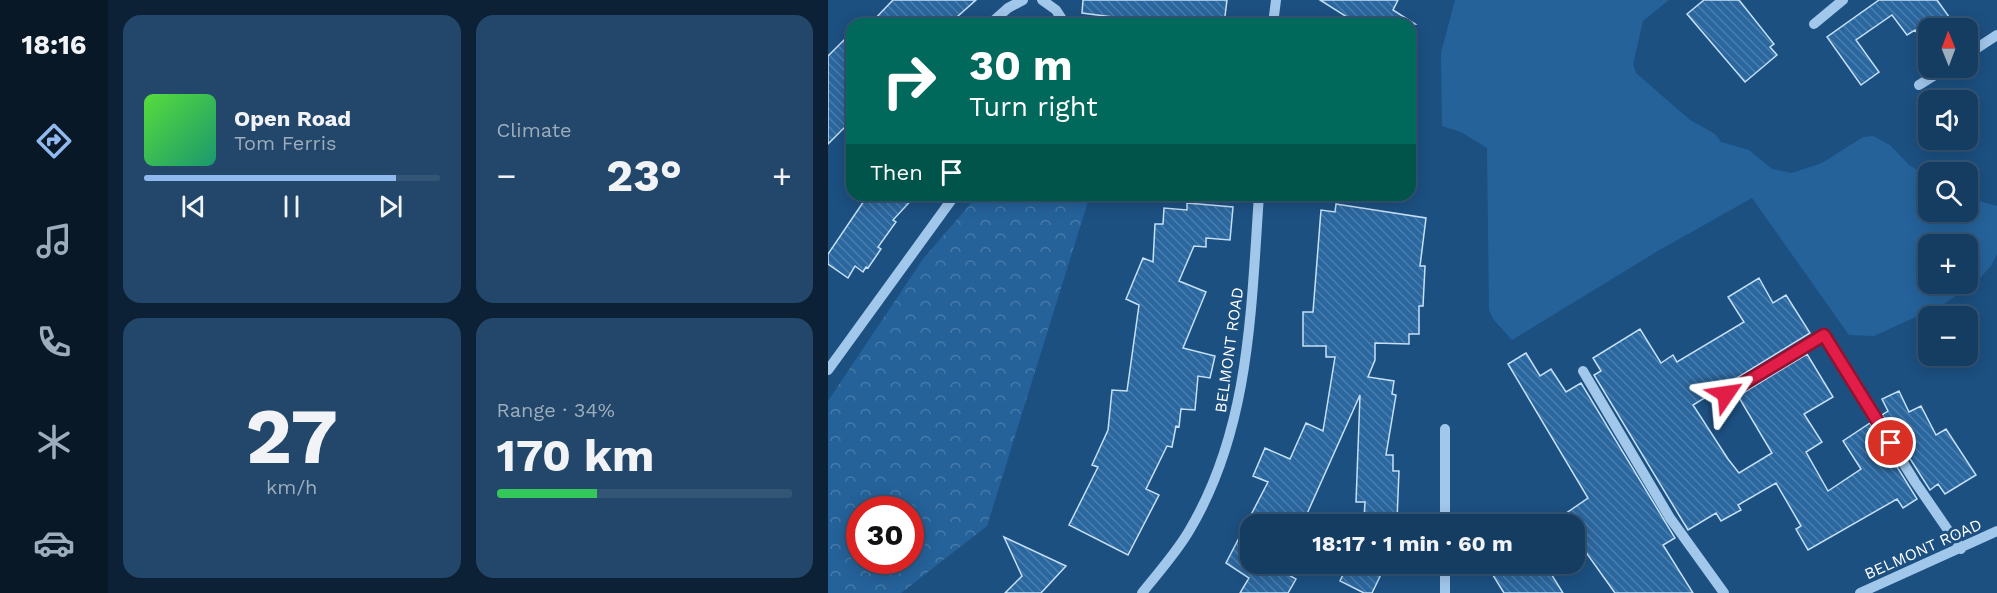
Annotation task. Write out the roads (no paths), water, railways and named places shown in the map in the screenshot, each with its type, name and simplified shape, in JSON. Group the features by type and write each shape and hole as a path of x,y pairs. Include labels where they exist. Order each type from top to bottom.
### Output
{"street":[{"path":"997,18 1008,8 1023,0"},
{"path":"1042,0 1056,10 1061,18"},
{"path":"1274,18 1276,0"},
{"path":"1814,24 1843,0"},
{"path":"1978,47 1997,35"},
{"path":"1919,85 1930,78"},
{"path":"828,370 951,201"},
{"name":"BELMONT ROAD","path":"1142,593 1188,533 1204,505 1234,426 1242,394 1259,201"},
{"path":"1726,394 1824,335 1915,482 1961,549"},
{"path":"1583,371 1670,518 1724,593"},
{"path":"1445,514 1446,429"},
{"name":"BELMONT ROAD","path":"1860,593 1997,531"},
{"path":"1445,574 1445,593"}]}
